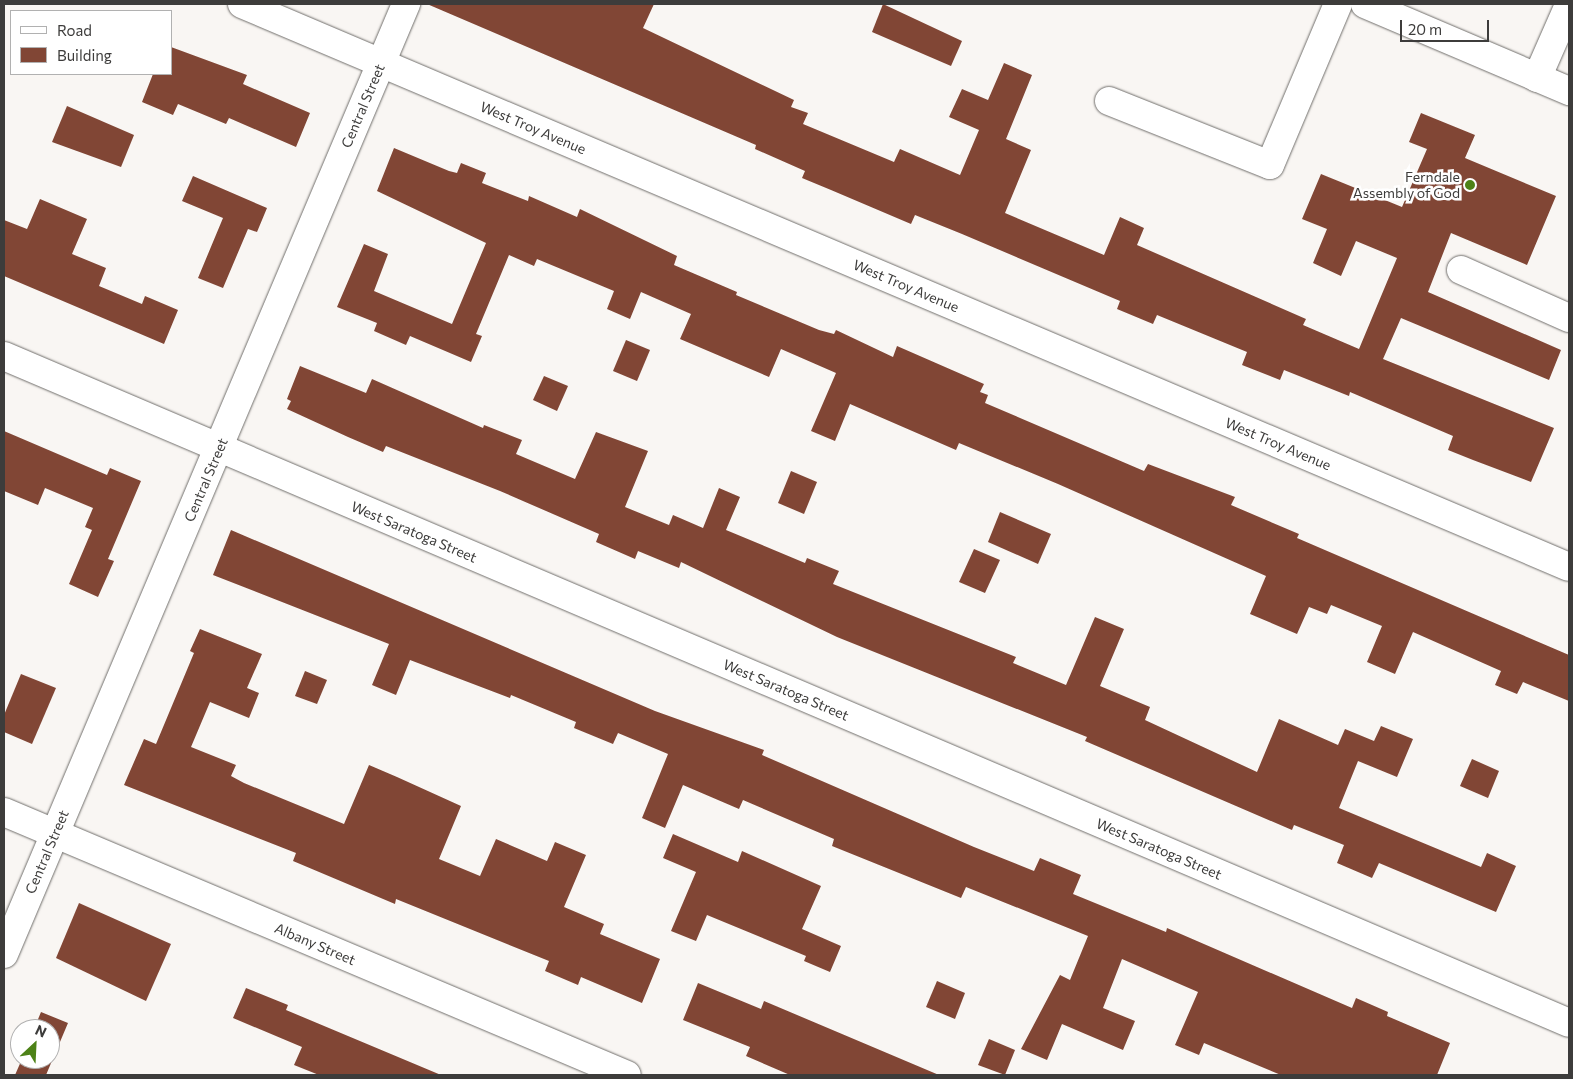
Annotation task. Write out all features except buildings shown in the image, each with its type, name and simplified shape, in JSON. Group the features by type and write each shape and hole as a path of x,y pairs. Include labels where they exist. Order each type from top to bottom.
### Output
{"street":[{"name":"West Troy Avenue","path":"242,4 1569,568"},
{"name":"Central Street","path":"4,954 406,4"},
{"path":"1108,101 1270,165 1338,4"},
{"path":"1365,4 1569,91"},
{"path":"1537,78 1569,5"},
{"path":"1461,270 1569,318"},
{"name":"West Saratoga Street","path":"4,356 1569,1023"},
{"name":"Albany Street","path":"4,812 627,1075"}],"place":[{"name":"Ferndale Assembly of God","path":"1470,185"}]}
